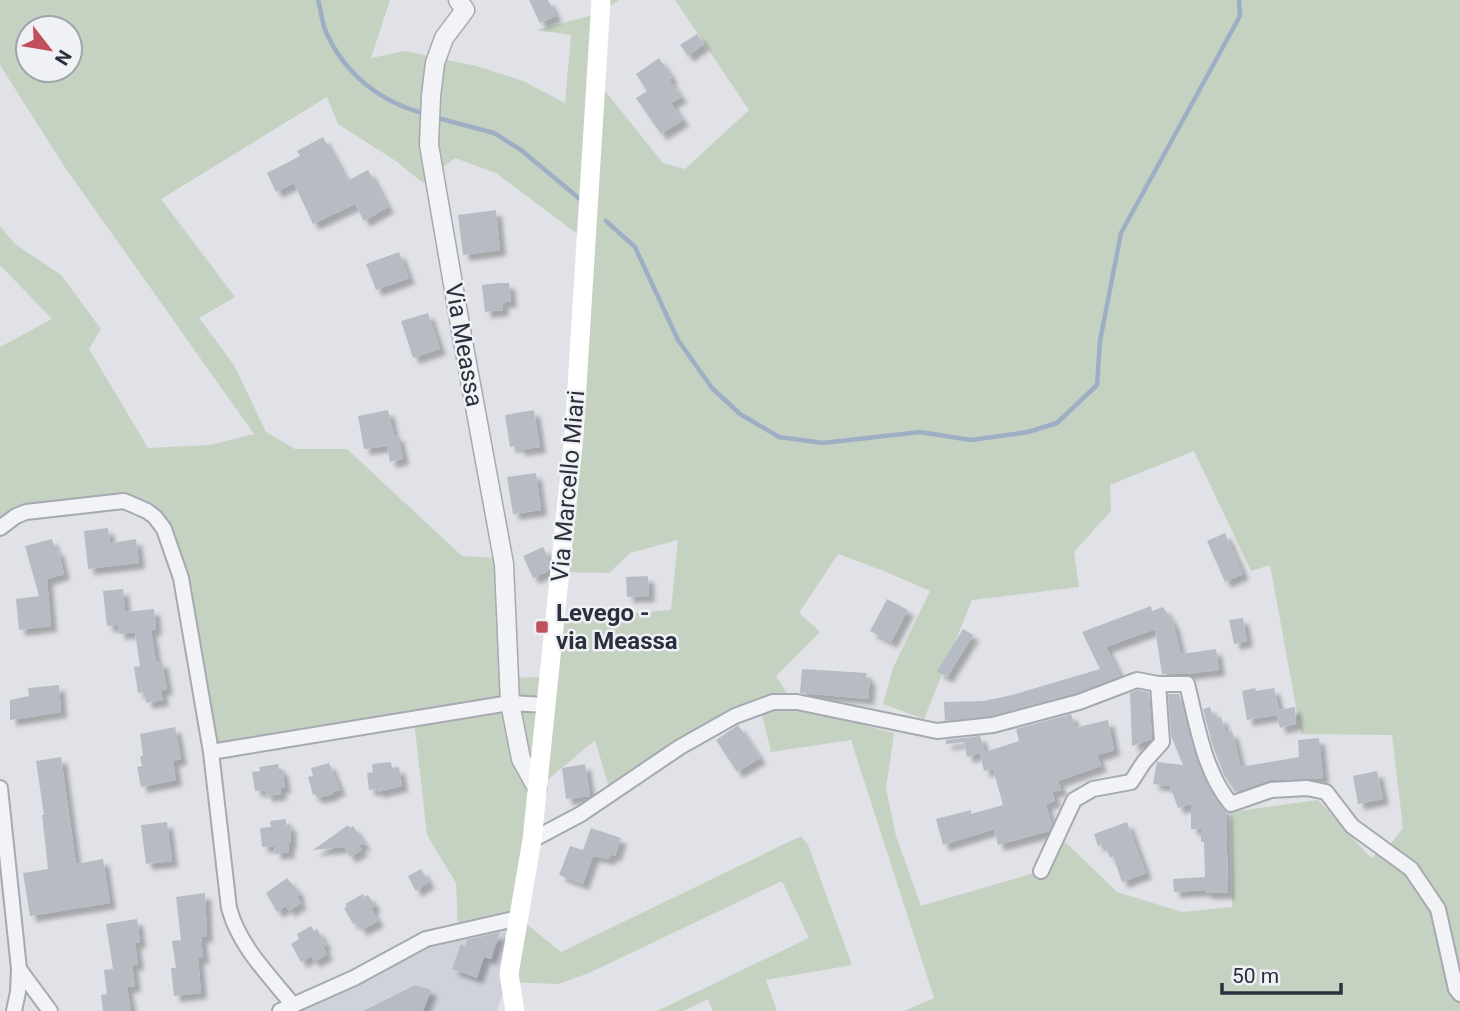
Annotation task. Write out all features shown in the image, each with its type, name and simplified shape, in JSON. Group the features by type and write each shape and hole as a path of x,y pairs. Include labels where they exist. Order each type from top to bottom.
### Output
{"main road":[{"name":"Via Marcello Miari","path":"514,1011 509,974 532,840 574,435 601,0"}],"street":[{"name":"Via Meassa","path":"466,3 444,38 433,73 429,145 461,336 504,564 510,702 521,759 537,788"},
{"path":"0,528 26,512 124,501 140,506 155,517 164,529 181,578 211,752 229,908 243,941 287,1008 354,978 426,939 519,918"},
{"path":"532,840 581,814 681,747 760,705 797,702 937,731 993,725 1079,702 1137,680 1158,684 1188,684 1201,738 1219,791 1231,804 1271,790 1307,788 1326,792 1352,826 1411,869 1438,909 1455,989 1460,994"},
{"path":"1041,871 1074,800 1093,789 1131,782 1162,742 1158,684"},
{"path":"211,752 510,702 546,705"},
{"path":"0,788 19,969 14,1011"},
{"path":"19,969 50,1011"}],"shaded area":[{"path":"519,918 507,982 497,1011 293,1011 426,941"}],"green space":[{"path":"0,0 390,0 371,58 405,51 476,66 523,81 565,103 571,35 536,30 597,14 598,0 619,0 598,14 593,76 663,163 685,169 749,110 675,0 1460,0 1460,1011 904,1011 934,998 851,740 771,752 760,706 611,794 595,740 538,788 519,918 561,952 801,836 808,845 852,965 766,980 777,1011 713,1011 708,999 683,1011 657,1011 809,938 782,881 589,973 559,984 507,982 518,918 501,930 458,933 456,883 427,835 414,720 211,752 181,578 163,531 147,514 123,506 27,518 0,536 0,347 52,319 0,265 0,226 15,244 61,275 101,329 89,349 148,448 210,445 254,434 64,166 0,65","holes":["327,97 338,124 396,161 423,183 455,158 496,173 580,236 555,572 609,573 630,553 678,540 671,610 552,620 548,677 509,678 497,558 462,556 347,449 295,449 266,432 234,365 199,318 235,297 161,199","1194,451 1251,571 1270,565 1301,734 1392,735 1403,828 1392,842 1371,858 1318,800 1231,812 1232,907 1182,912 1117,892 1057,834 1041,871 921,906 896,836 886,789 894,733 796,707 776,676 820,632 799,613 838,554 930,591 893,668 883,704 924,719 972,600 1079,587 1074,552 1111,511 1110,485"]}],"building":[{"path":"529,0 548,0 556,16 540,23"},
{"path":"697,34 704,44 688,56 680,45"},
{"path":"659,58 681,97 671,103 683,120 661,134 636,98 647,91 636,74"},
{"path":"323,137 347,181 368,170 388,207 364,221 355,204 313,224 294,183 276,192 267,173 300,156 297,151"},
{"path":"496,210 500,250 463,255 458,215"},
{"path":"399,252 409,278 376,290 366,264"},
{"path":"509,283 511,301 502,303 503,310 485,312 482,285"},
{"path":"428,313 440,349 413,358 401,321"},
{"path":"388,410 394,436 398,435 403,459 390,462 387,446 364,449 358,416"},
{"path":"534,410 540,447 519,450 518,445 510,447 505,415"},
{"path":"536,473 541,510 513,514 507,477"},
{"path":"108,528 110,543 136,539 139,563 88,569 84,531"},
{"path":"1225,533 1243,574 1225,582 1207,541"},
{"path":"52,539 55,550 58,549 64,574 47,579 51,626 19,630 16,599 39,596 25,546"},
{"path":"543,547 549,560 548,571 533,578 523,556"},
{"path":"648,576 649,596 627,597 626,577"},
{"path":"123,589 125,612 154,609 156,629 151,630 156,662 162,661 167,689 161,690 163,700 146,703 145,692 138,693 134,667 140,666 135,632 119,634 118,625 107,626 103,591"},
{"path":"887,599 908,610 891,642 870,631"},
{"path":"1151,606 1152,611 1163,607 1173,622 1181,654 1216,649 1219,670 1162,674 1155,629 1106,647 1120,676 1076,693 991,716 945,721 944,702 984,701 1100,669 1082,632"},
{"path":"1243,618 1247,641 1234,644 1229,620"},
{"path":"963,629 973,635 947,677 937,671"},
{"path":"802,669 867,673 866,678 870,678 868,699 800,693"},
{"path":"59,685 61,712 10,720 10,700 29,696 28,688"},
{"path":"1255,688 1256,691 1274,688 1279,710 1295,707 1296,724 1280,728 1277,715 1247,720 1242,691"},
{"path":"1138,690 1149,692 1152,739 1132,746 1130,693"},
{"path":"1168,694 1179,694 1199,766 1213,796 1226,812 1228,893 1205,893 1205,890 1174,892 1173,879 1205,877 1204,842 1201,842 1201,829 1191,829 1191,804 1178,808 1170,786 1153,784 1157,762 1183,765 1171,736"},
{"path":"1210,707 1214,719 1221,717 1226,733 1232,731 1241,767 1299,757 1298,740 1319,738 1323,778 1270,780 1235,792 1223,773 1212,744 1203,709"},
{"path":"1071,714 1075,726 1078,727 1108,720 1114,750 1097,755 1101,766 1058,781 1061,790 1052,792 1055,801 1046,804 1052,825 1049,831 998,845 994,829 943,845 936,819 971,810 971,814 1003,805 993,769 984,771 980,753 967,757 964,742 946,744 946,740 980,736 985,752 1019,741 1016,729"},
{"path":"738,725 760,758 737,772 716,740"},
{"path":"175,727 181,759 173,761 176,780 141,787 137,767 142,766 140,756 143,756 140,734"},
{"path":"61,757 76,864 103,859 110,903 30,916 23,873 48,869 36,761"},
{"path":"391,762 392,768 399,767 402,786 377,792 377,789 369,790 367,773 373,772 372,764"},
{"path":"329,763 340,790 317,798 313,795 308,777 313,776 311,768"},
{"path":"278,764 279,769 282,769 285,787 280,788 281,794 266,796 265,790 255,791 252,772 260,771 259,767"},
{"path":"585,764 590,796 566,799 562,768"},
{"path":"1377,771 1383,799 1358,804 1353,776"},
{"path":"286,819 286,825 290,824 289,852 275,854 274,846 262,847 260,828 271,827 270,821"},
{"path":"167,822 172,861 146,864 141,825"},
{"path":"1127,822 1146,873 1122,882 1113,856 1110,858 1104,843 1098,846 1094,834"},
{"path":"348,825 350,828 353,826 365,845 359,845 362,850 350,857 344,847 313,850"},
{"path":"591,828 621,838 615,856 611,854 609,859 593,856 583,884 559,875 570,846 583,850"},
{"path":"421,869 429,882 416,891 408,876"},
{"path":"287,878 300,894 297,896 301,903 289,911 286,906 277,912 266,893"},
{"path":"205,893 207,936 201,937 203,958 198,958 201,993 174,996 171,968 176,968 172,941 181,940 176,897"},
{"path":"363,894 364,897 368,895 375,906 371,908 378,921 361,930 357,922 353,924 344,908 347,907 345,904"},
{"path":"137,919 140,942 135,943 138,964 132,965 135,986 127,987 131,1011 103,1011 101,995 107,994 104,970 113,969 106,924"},
{"path":"311,926 314,931 317,929 326,945 323,946 327,954 314,962 311,956 301,962 291,944 299,939 297,934"},
{"path":"500,932 491,959 484,957 477,978 452,969 461,944 465,946 467,940"},
{"path":"415,985 431,990 423,1011 363,1011"}],"waterway":[{"path":"318,0 326,32 354,74 394,103 426,114"},
{"path":"606,221 635,247 678,340 712,388 740,414 779,437 823,443 920,432 971,440 1028,432 1057,423 1097,385 1100,341 1121,233 1240,16 1239,0"},
{"path":"434,117 494,133 521,150 581,200"}],"place":[{"name":"Levego - via Meassa","path":"542,627"}]}
